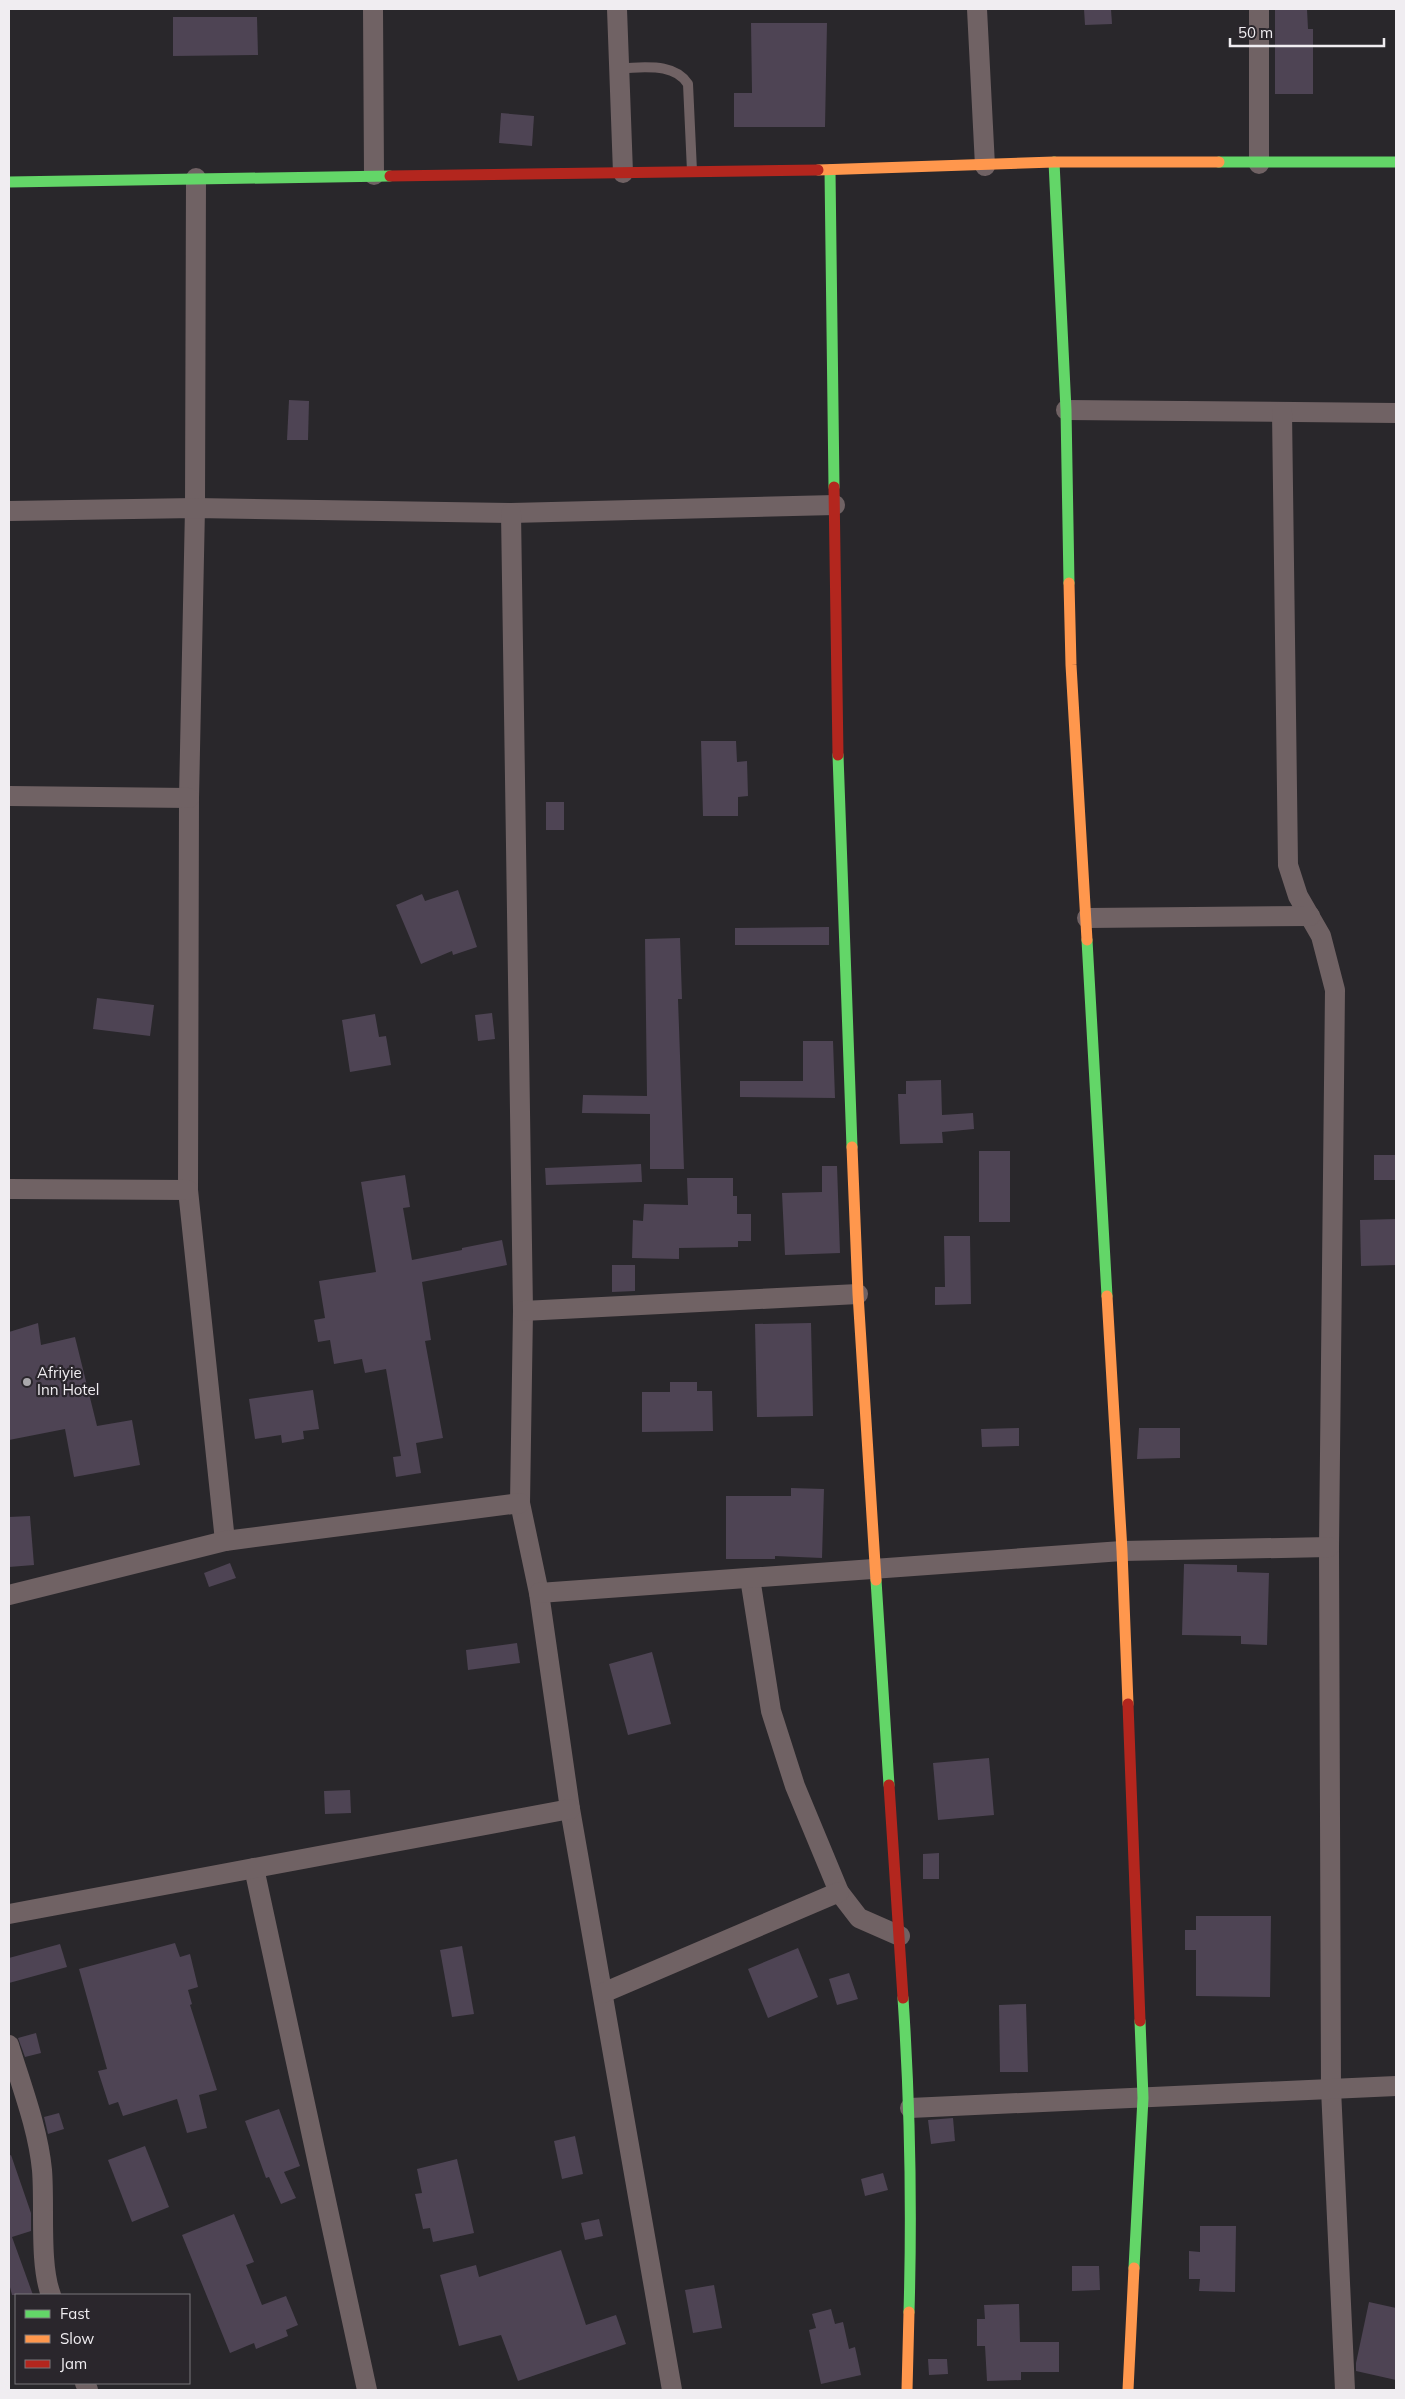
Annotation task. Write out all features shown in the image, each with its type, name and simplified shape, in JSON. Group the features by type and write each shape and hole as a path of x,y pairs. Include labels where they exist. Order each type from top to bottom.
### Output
{"street":[{"path":"372,9 374,175"},
{"path":"618,9 623,173"},
{"path":"977,9 986,166"},
{"path":"1259,9 1259,164"},
{"path":"1054,162 1066,410 1071,665 1122,1551 1143,2098 1128,2390"},
{"path":"9,182 374,175 830,170 986,166 1054,162 1259,164 1396,162"},
{"path":"830,170 837,734 858,1294 910,2108 912,2223 907,2390"},
{"path":"196,178 195,508 189,798 188,1190 225,1541"},
{"path":"1066,410 1396,413"},
{"path":"1282,412 1288,866 1298,896 1322,936 1335,990 1329,1547 1331,2089 1345,2390"},
{"path":"9,511 195,508 511,513 835,505"},
{"path":"511,513 523,1311 520,1503 539,1593 570,1810 672,2390"},
{"path":"9,796 189,798"},
{"path":"1087,918 1310,916"},
{"path":"9,1189 188,1190"},
{"path":"523,1311 858,1294"},
{"path":"9,1595 225,1541 520,1503"},
{"path":"539,1593 1122,1551 1329,1547"},
{"path":"750,1578 771,1711 795,1786 838,1892 859,1918 900,1936"},
{"path":"9,1914 570,1810"},
{"path":"254,1868 368,2390"},
{"path":"603,1993 838,1892"},
{"path":"9,2045 38,2144 42,2169 46,2266 51,2294"},
{"path":"910,2108 1396,2086"}],"lane":[{"path":"620,68 670,69 682,74 688,84 692,172"}],"building":[{"path":"1084,9 1111,9 1112,24 1085,25"},
{"path":"1275,9 1307,9 1308,29 1313,29 1313,94 1275,94"},
{"path":"173,17 257,17 258,55 173,56"},
{"path":"751,23 827,23 825,127 734,127 734,93 752,93"},
{"path":"501,113 534,116 532,146 499,143"},
{"path":"289,400 309,401 308,440 287,440"},
{"path":"701,741 736,741 737,762 747,761 748,796 738,797 738,816 703,816"},
{"path":"546,802 564,802 564,830 546,830"},
{"path":"458,890 477,947 453,955 452,951 421,964 396,905 422,894 425,901"},
{"path":"829,927 829,945 735,945 735,928"},
{"path":"680,938 682,999 678,999 684,1169 650,1169 650,1114 582,1113 583,1095 647,1096 645,939"},
{"path":"97,998 154,1005 150,1036 93,1029"},
{"path":"492,1013 495,1039 478,1041 475,1015"},
{"path":"375,1014 379,1037 386,1036 391,1065 350,1072 342,1020"},
{"path":"803,1041 833,1041 835,1098 740,1097 740,1081 803,1081"},
{"path":"941,1080 942,1115 973,1113 974,1129 942,1132 943,1143 900,1144 898,1094 906,1094 906,1081"},
{"path":"979,1151 1010,1151 1010,1222 979,1222"},
{"path":"1374,1155 1396,1155 1396,1180 1374,1180"},
{"path":"641,1164 642,1182 546,1185 545,1168"},
{"path":"822,1166 837,1166 840,1253 785,1255 782,1193 822,1192"},
{"path":"405,1175 410,1207 403,1208 412,1260 502,1240 507,1265 422,1282 431,1340 425,1341 443,1438 416,1443 421,1473 396,1477 393,1457 401,1456 386,1369 365,1373 362,1359 334,1364 330,1340 318,1342 314,1320 325,1318 319,1281 376,1272 361,1182"},
{"path":"687,1178 733,1178 733,1196 737,1196 737,1214 751,1214 751,1241 738,1241 738,1247 679,1248 679,1259 632,1258 633,1220 643,1221 644,1204 688,1205"},
{"path":"1396,1219 1396,1265 1361,1266 1360,1220"},
{"path":"944,1236 970,1236 971,1304 935,1305 935,1287 945,1287"},
{"path":"612,1265 635,1265 635,1291 612,1292"},
{"path":"38,1323 41,1345 75,1337 97,1426 132,1420 140,1465 74,1477 65,1429 9,1440 9,1332"},
{"path":"811,1323 813,1416 757,1417 755,1324"},
{"path":"670,1382 697,1382 697,1391 712,1391 713,1431 642,1432 642,1392 670,1392"},
{"path":"313,1390 319,1429 303,1431 304,1439 282,1443 281,1435 255,1439 249,1399"},
{"path":"1019,1428 1019,1446 982,1447 981,1429"},
{"path":"1139,1428 1180,1428 1180,1458 1137,1459"},
{"path":"791,1488 824,1489 822,1558 775,1556 775,1559 726,1559 726,1496 791,1496"},
{"path":"30,1516 34,1565 9,1567 9,1517"},
{"path":"230,1563 236,1578 209,1587 204,1573"},
{"path":"1184,1564 1237,1565 1237,1572 1269,1573 1267,1645 1241,1644 1241,1636 1182,1635"},
{"path":"517,1643 520,1663 468,1670 466,1650"},
{"path":"652,1652 671,1724 628,1735 609,1664"},
{"path":"989,1758 994,1815 938,1820 933,1763"},
{"path":"350,1790 351,1813 325,1814 324,1791"},
{"path":"939,1853 939,1879 923,1879 923,1854"},
{"path":"1196,1916 1271,1916 1270,1997 1196,1996 1196,1950 1185,1950 1185,1930 1196,1930"},
{"path":"175,1943 180,1957 190,1954 198,1987 188,1990 192,2004 190,2005 217,2090 199,2095 207,2128 187,2133 177,2099 123,2116 118,2102 109,2105 98,2071 107,2069 79,1969"},
{"path":"60,1944 67,1967 9,1983 9,1958"},
{"path":"462,1946 474,2014 452,2017 440,1950"},
{"path":"798,1948 818,1997 768,2018 748,1969"},
{"path":"849,1973 858,1999 837,2005 829,1979"},
{"path":"1026,2004 1028,2072 1000,2072 999,2005"},
{"path":"36,2033 41,2053 25,2057 18,2038"},
{"path":"279,2109 300,2166 284,2172 296,2198 281,2204 269,2177 266,2178 245,2121"},
{"path":"59,2113 64,2129 48,2134 44,2117"},
{"path":"953,2118 955,2141 931,2144 928,2120"},
{"path":"575,2136 583,2174 562,2179 554,2141"},
{"path":"145,2146 169,2207 132,2222 108,2160"},
{"path":"11,2155 31,2213 31,2231 12,2237 33,2294 12,2295 9,2283 9,2156"},
{"path":"457,2159 474,2233 433,2242 430,2228 423,2229 415,2194 422,2193 417,2169"},
{"path":"883,2173 888,2190 865,2196 861,2179"},
{"path":"234,2214 254,2262 246,2265 262,2305 286,2296 298,2325 286,2330 288,2336 256,2349 254,2343 230,2353 182,2235"},
{"path":"599,2219 603,2236 585,2240 581,2223"},
{"path":"1200,2226 1236,2226 1235,2292 1199,2291 1200,2279 1189,2279 1189,2251 1200,2252"},
{"path":"561,2250 586,2325 616,2315 626,2344 518,2381 501,2335 459,2346 440,2275 476,2265 479,2277"},
{"path":"1072,2266 1099,2266 1100,2290 1072,2291"},
{"path":"714,2285 722,2328 693,2333 685,2290"},
{"path":"1369,2302 1396,2308 1396,2380 1356,2371"},
{"path":"1019,2304 1020,2342 1059,2342 1059,2372 1021,2372 1021,2380 987,2381 985,2346 977,2346 977,2319 985,2319 984,2305"},
{"path":"831,2309 835,2324 843,2322 849,2349 855,2347 861,2375 821,2384 809,2330 816,2328 812,2314"},
{"path":"928,2359 947,2359 948,2374 929,2375"}],"traffic: fast":[{"path":"1054,162 1066,410 1069,583"},
{"path":"1219,162 1396,162"},
{"path":"830,170 834,487"},
{"path":"9,182 390,176"},
{"path":"838,755 852,1147"},
{"path":"1087,940 1107,1296"},
{"path":"876,1580 889,1785"},
{"path":"903,1998 910,2155 909,2312"},
{"path":"1134,2268 1143,2098 1140,2021"}],"traffic: slow":[{"path":"818,170 1054,162 1219,162"},
{"path":"1069,583 1071,665 1087,940"},
{"path":"852,1147 858,1294 876,1580"},
{"path":"1107,1296 1122,1551 1128,1704"},
{"path":"1128,2390 1134,2268"},
{"path":"907,2390 909,2312"}],"traffic: jam":[{"path":"390,176 818,170"},
{"path":"834,487 838,755"},
{"path":"1128,1704 1140,2021"},
{"path":"889,1785 903,1998"}],"place":[{"name":"Afriyie Inn Hotel","path":"27,1382"}]}
